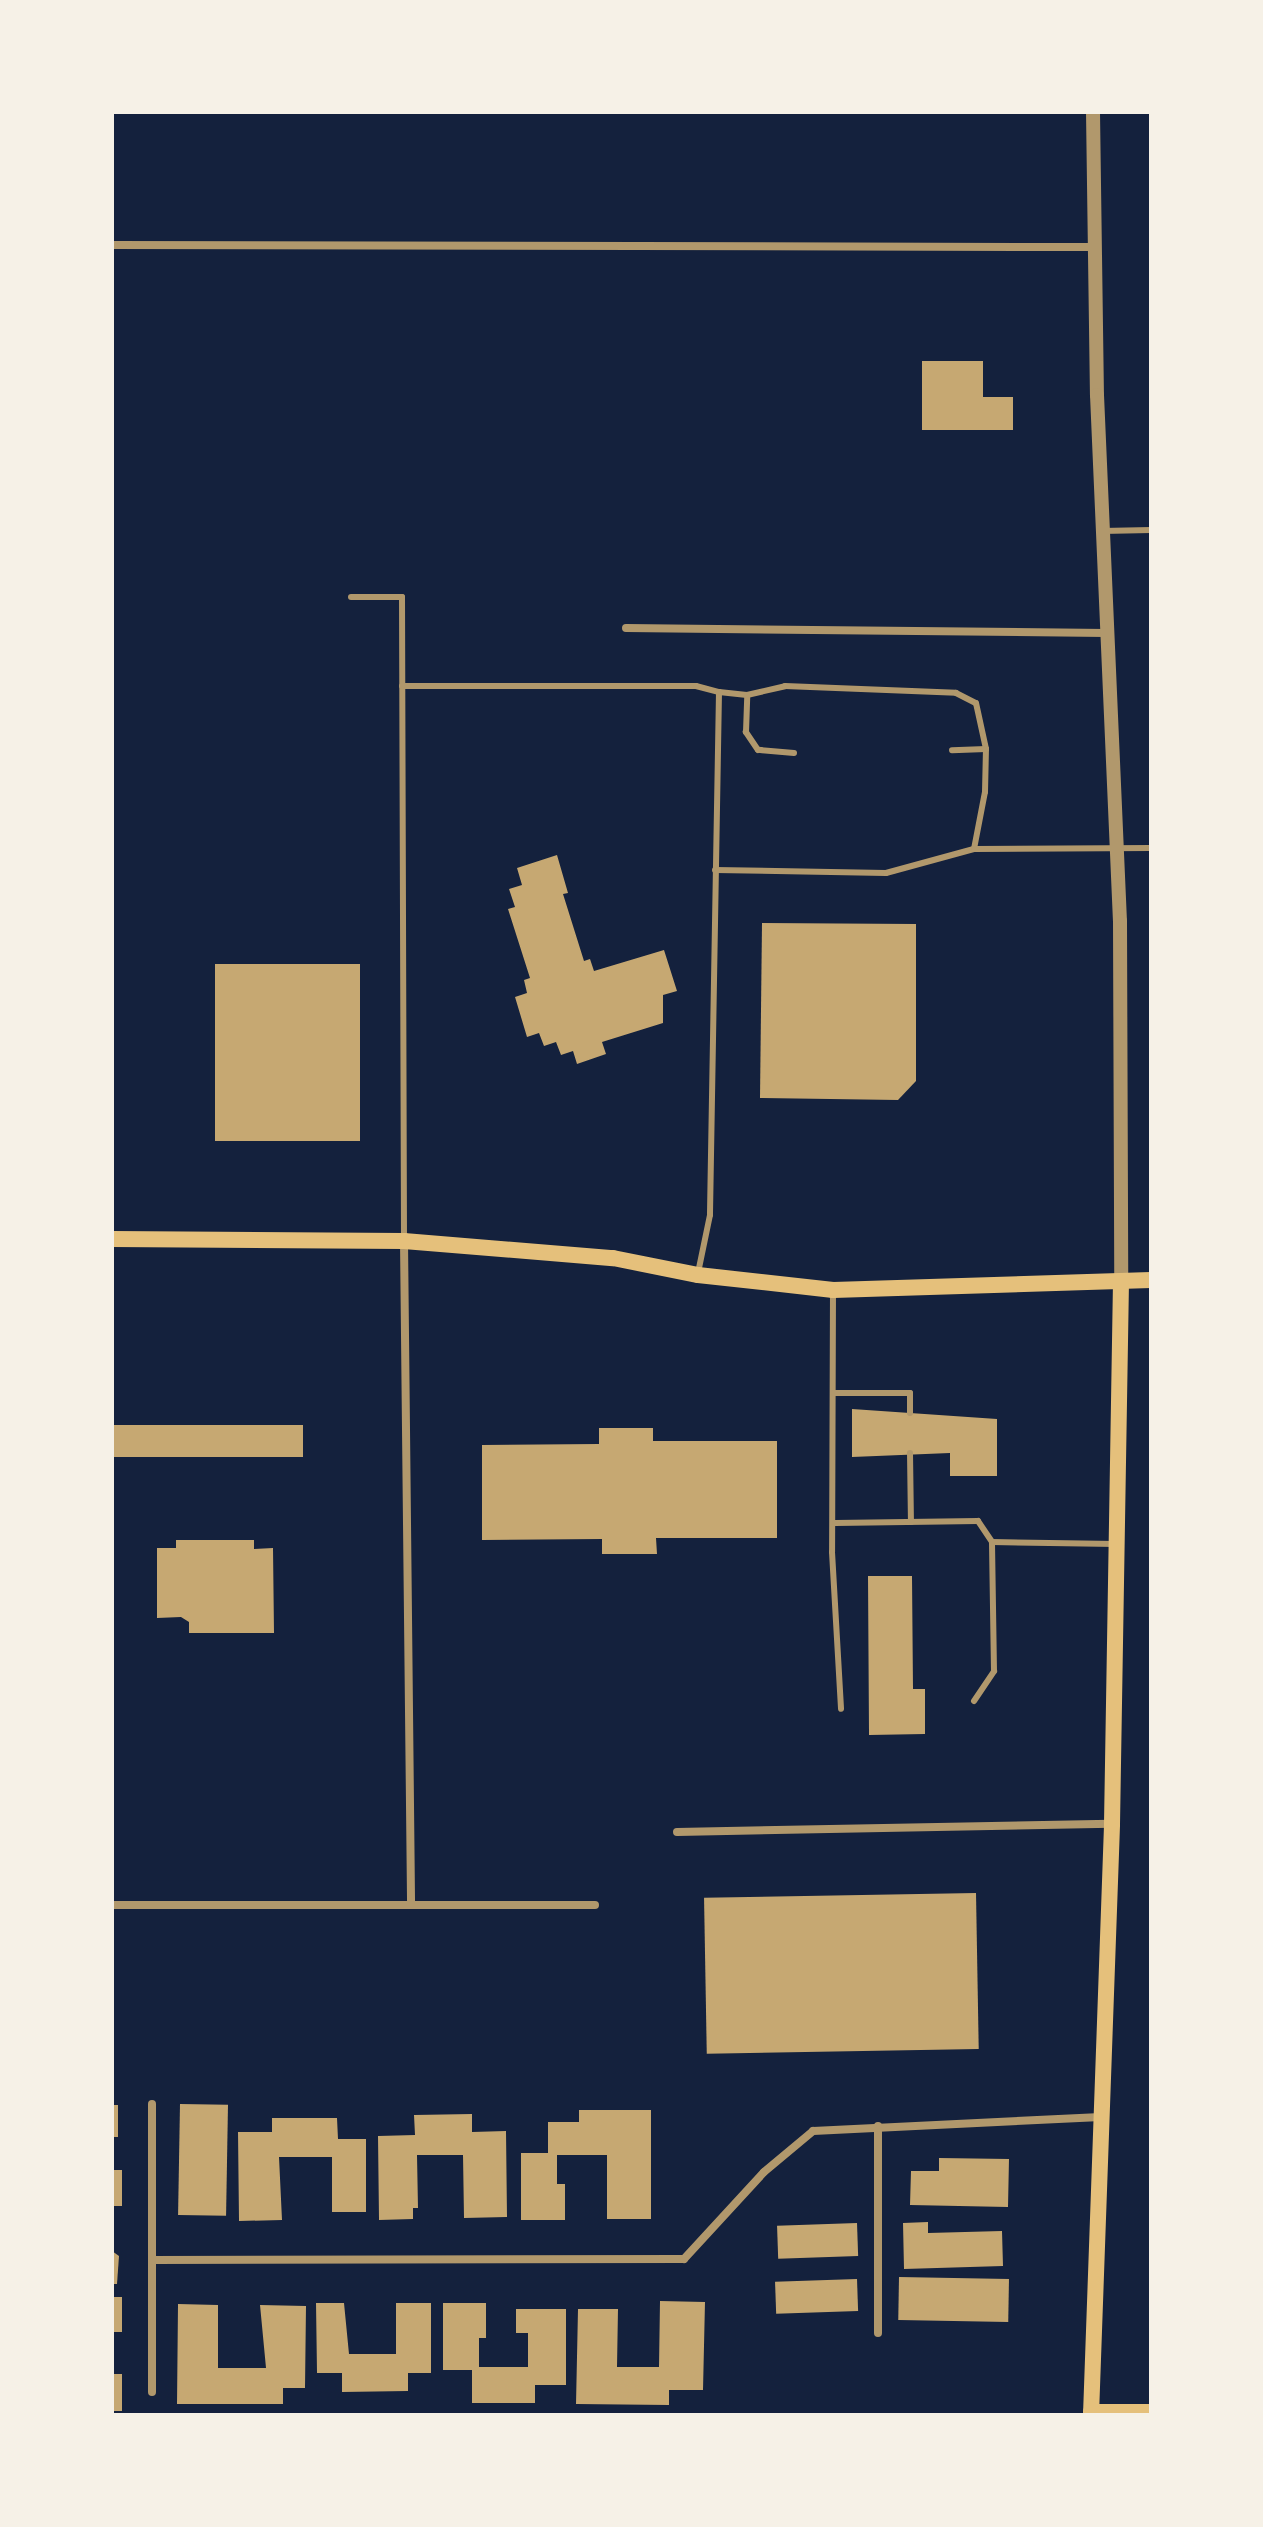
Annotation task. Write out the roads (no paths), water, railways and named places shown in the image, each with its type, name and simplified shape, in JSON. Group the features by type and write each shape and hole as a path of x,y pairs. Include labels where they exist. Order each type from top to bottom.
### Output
{"main road":[{"path":"112,1239 404,1241 613,1258 698,1275 833,1290 1151,1280"},
{"path":"1121,1282 1112,1824 1091,2413 1151,2412"}],"street":[{"path":"1093,112 1102,531 1115,847 1121,1282"},
{"path":"112,245 1094,247"},
{"path":"626,628 1106,633"},
{"path":"404,1241 411,1903"},
{"path":"677,1832 1112,1824"},
{"path":"112,1905 595,1905"},
{"path":"152,2104 152,2392"},
{"path":"152,2260 684,2259 764,2172 813,2131 1101,2117"},
{"path":"878,2126 878,2333"}],"lane":[{"path":"1102,531 1151,530"},
{"path":"351,597 402,597 404,1241"},
{"path":"402,686 696,686 747,695 785,686 956,693 976,703 986,749 985,792 974,849"},
{"path":"698,1275 710,1215 719,692"},
{"path":"747,695 746,732 758,750 794,753"},
{"path":"952,750 986,749"},
{"path":"715,870 886,873 974,849 1151,848"},
{"path":"833,1290 835,1523 832,1552 841,1709"},
{"path":"834,1393 910,1393 910,1413"},
{"path":"910,1453 911,1522"},
{"path":"835,1523 978,1521 992,1542 994,1671 974,1701"},
{"path":"992,1542 1119,1544"}]}
